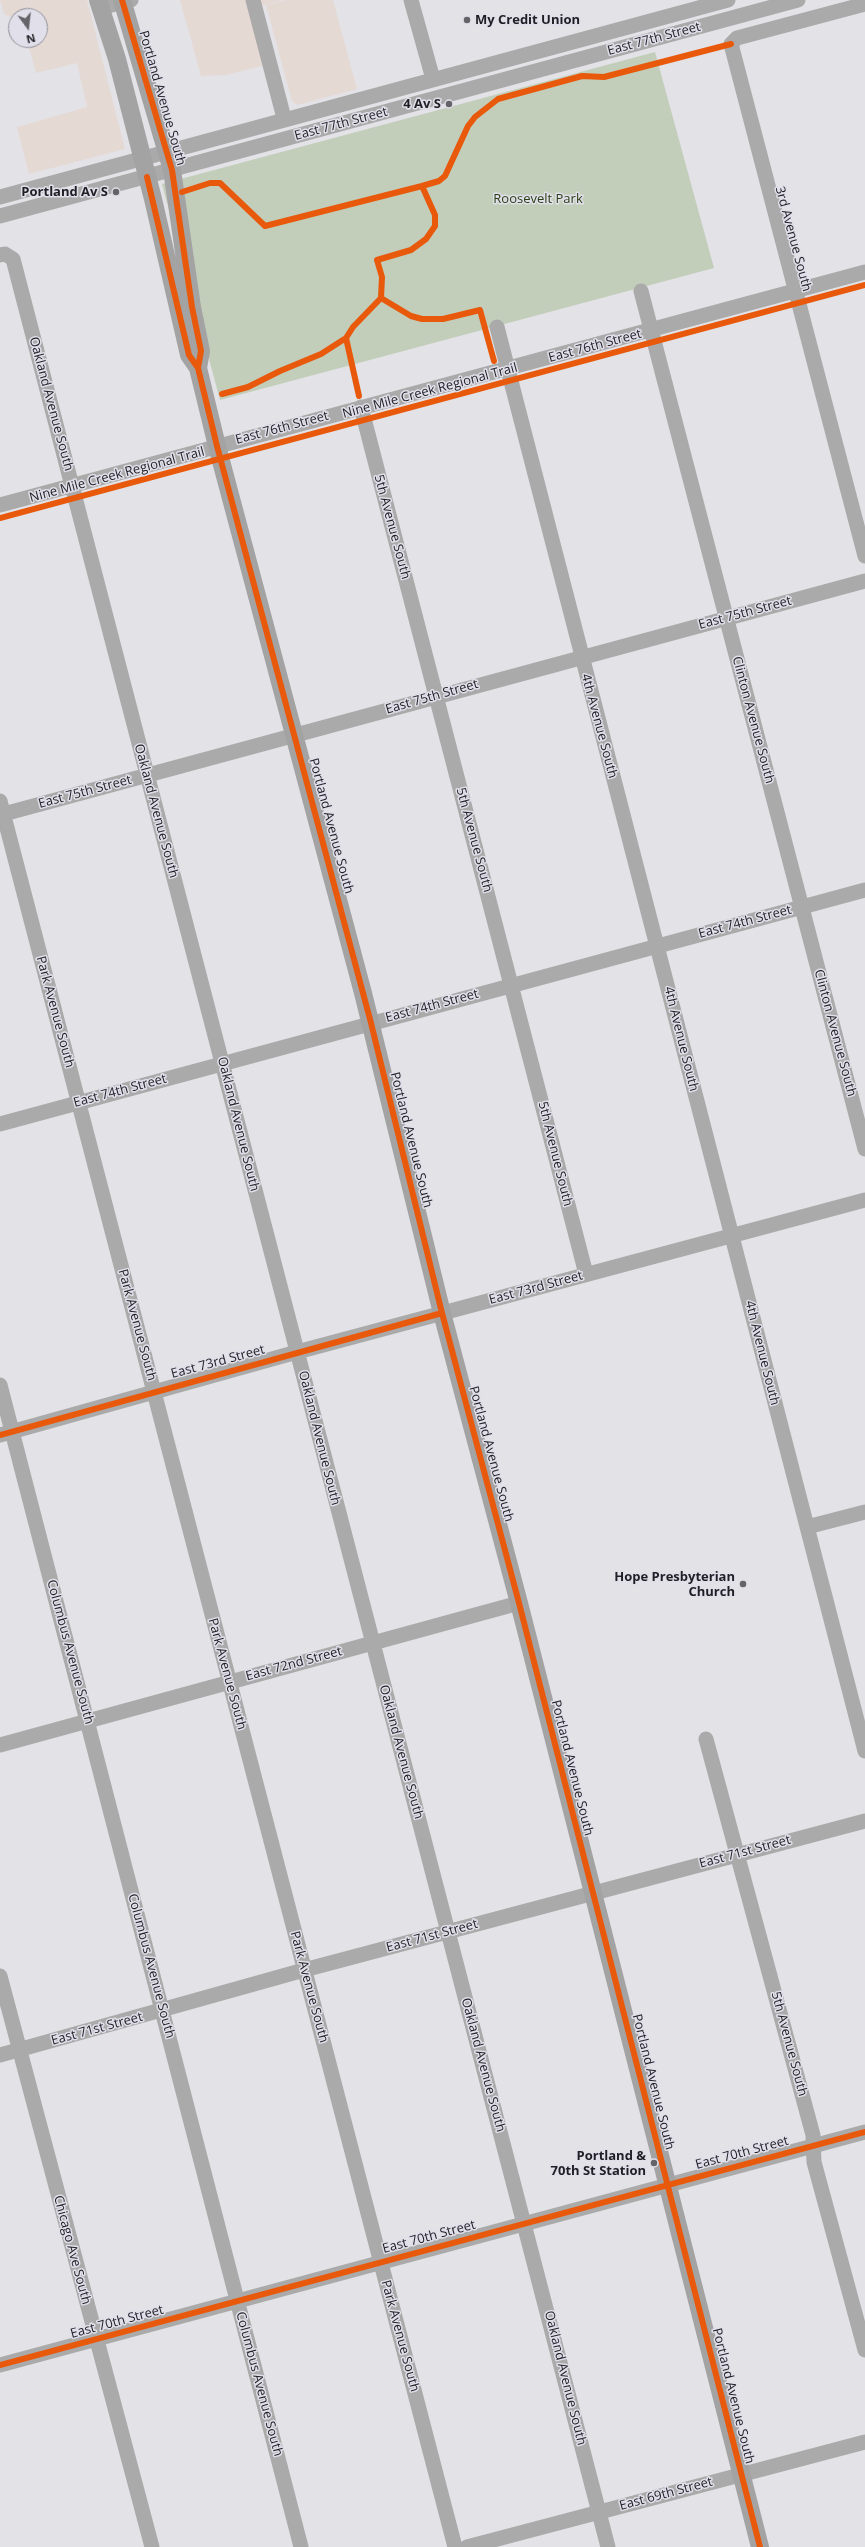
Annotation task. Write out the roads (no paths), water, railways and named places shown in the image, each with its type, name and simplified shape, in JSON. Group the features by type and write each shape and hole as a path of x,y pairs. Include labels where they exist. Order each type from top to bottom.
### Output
{"main road":[{"name":"Portland Avenue South","path":"125,1 172,170 192,307 202,351 198,368"},
{"name":"Portland Avenue South","path":"99,4 111,37 143,158 189,355 198,368 217,446 296,736 370,1023 442,1313 519,1603 760,2547"}],"street":[{"path":"253,0 284,118"},
{"path":"411,0 433,79"},
{"name":"East 77th Street","path":"0,197 284,118 728,0"},
{"name":"East 77th Street","path":"0,216 798,0"},
{"path":"99,4 125,1"},
{"name":"3rd Avenue South","path":"865,4 737,38 731,44 865,556"},
{"name":"Oakland Avenue South","path":"6,257 72,485 372,1643 525,2222 608,2547"},
{"name":"East 76th Street","path":"0,506 72,485 865,272"},
{"name":"Clinton Avenue South","path":"641,291 865,1149"},
{"name":"4th Avenue South","path":"497,327 581,657 865,1751"},
{"name":"5th Avenue South","path":"361,407 586,1274"},
{"name":"East 75th Street","path":"1,810 147,776 296,736 436,695 865,581"},
{"name":"Park Avenue South","path":"1,810 455,2547"},
{"name":"East 74th Street","path":"0,1124 865,890"},
{"name":"East 73rd Street","path":"6,1433 297,1352 865,1200"},
{"name":"Columbus Avenue South","path":"0,1385 6,1433 88,1721 301,2547"},
{"path":"807,1527 865,1512"},
{"name":"East 72nd Street","path":"0,1745 229,1681 519,1603"},
{"name":"5th Avenue South","path":"706,1739 814,2145 814,2162 865,2350"},
{"name":"East 71st Street","path":"0,2055 163,2011 304,1970 865,1820"},
{"name":"Chicago Ave South","path":"0,1976 95,2339 152,2547"},
{"name":"East 70th Street","path":"0,2365 525,2222 865,2132"},
{"name":"East 69th Street","path":"467,2547 741,2473 865,2442"}],"place":[{"name":"My Credit Union","path":"467,20"},
{"name":"4 Av S","path":"449,104"},
{"name":"Portland Av S","path":"116,192"},
{"name":"Hope Presbyterian Church","path":"743,1584"},
{"name":"Portland & 70th St Station","path":"654,2163"}],"park label":[{"name":"Roosevelt Park","path":"538,199"}]}
